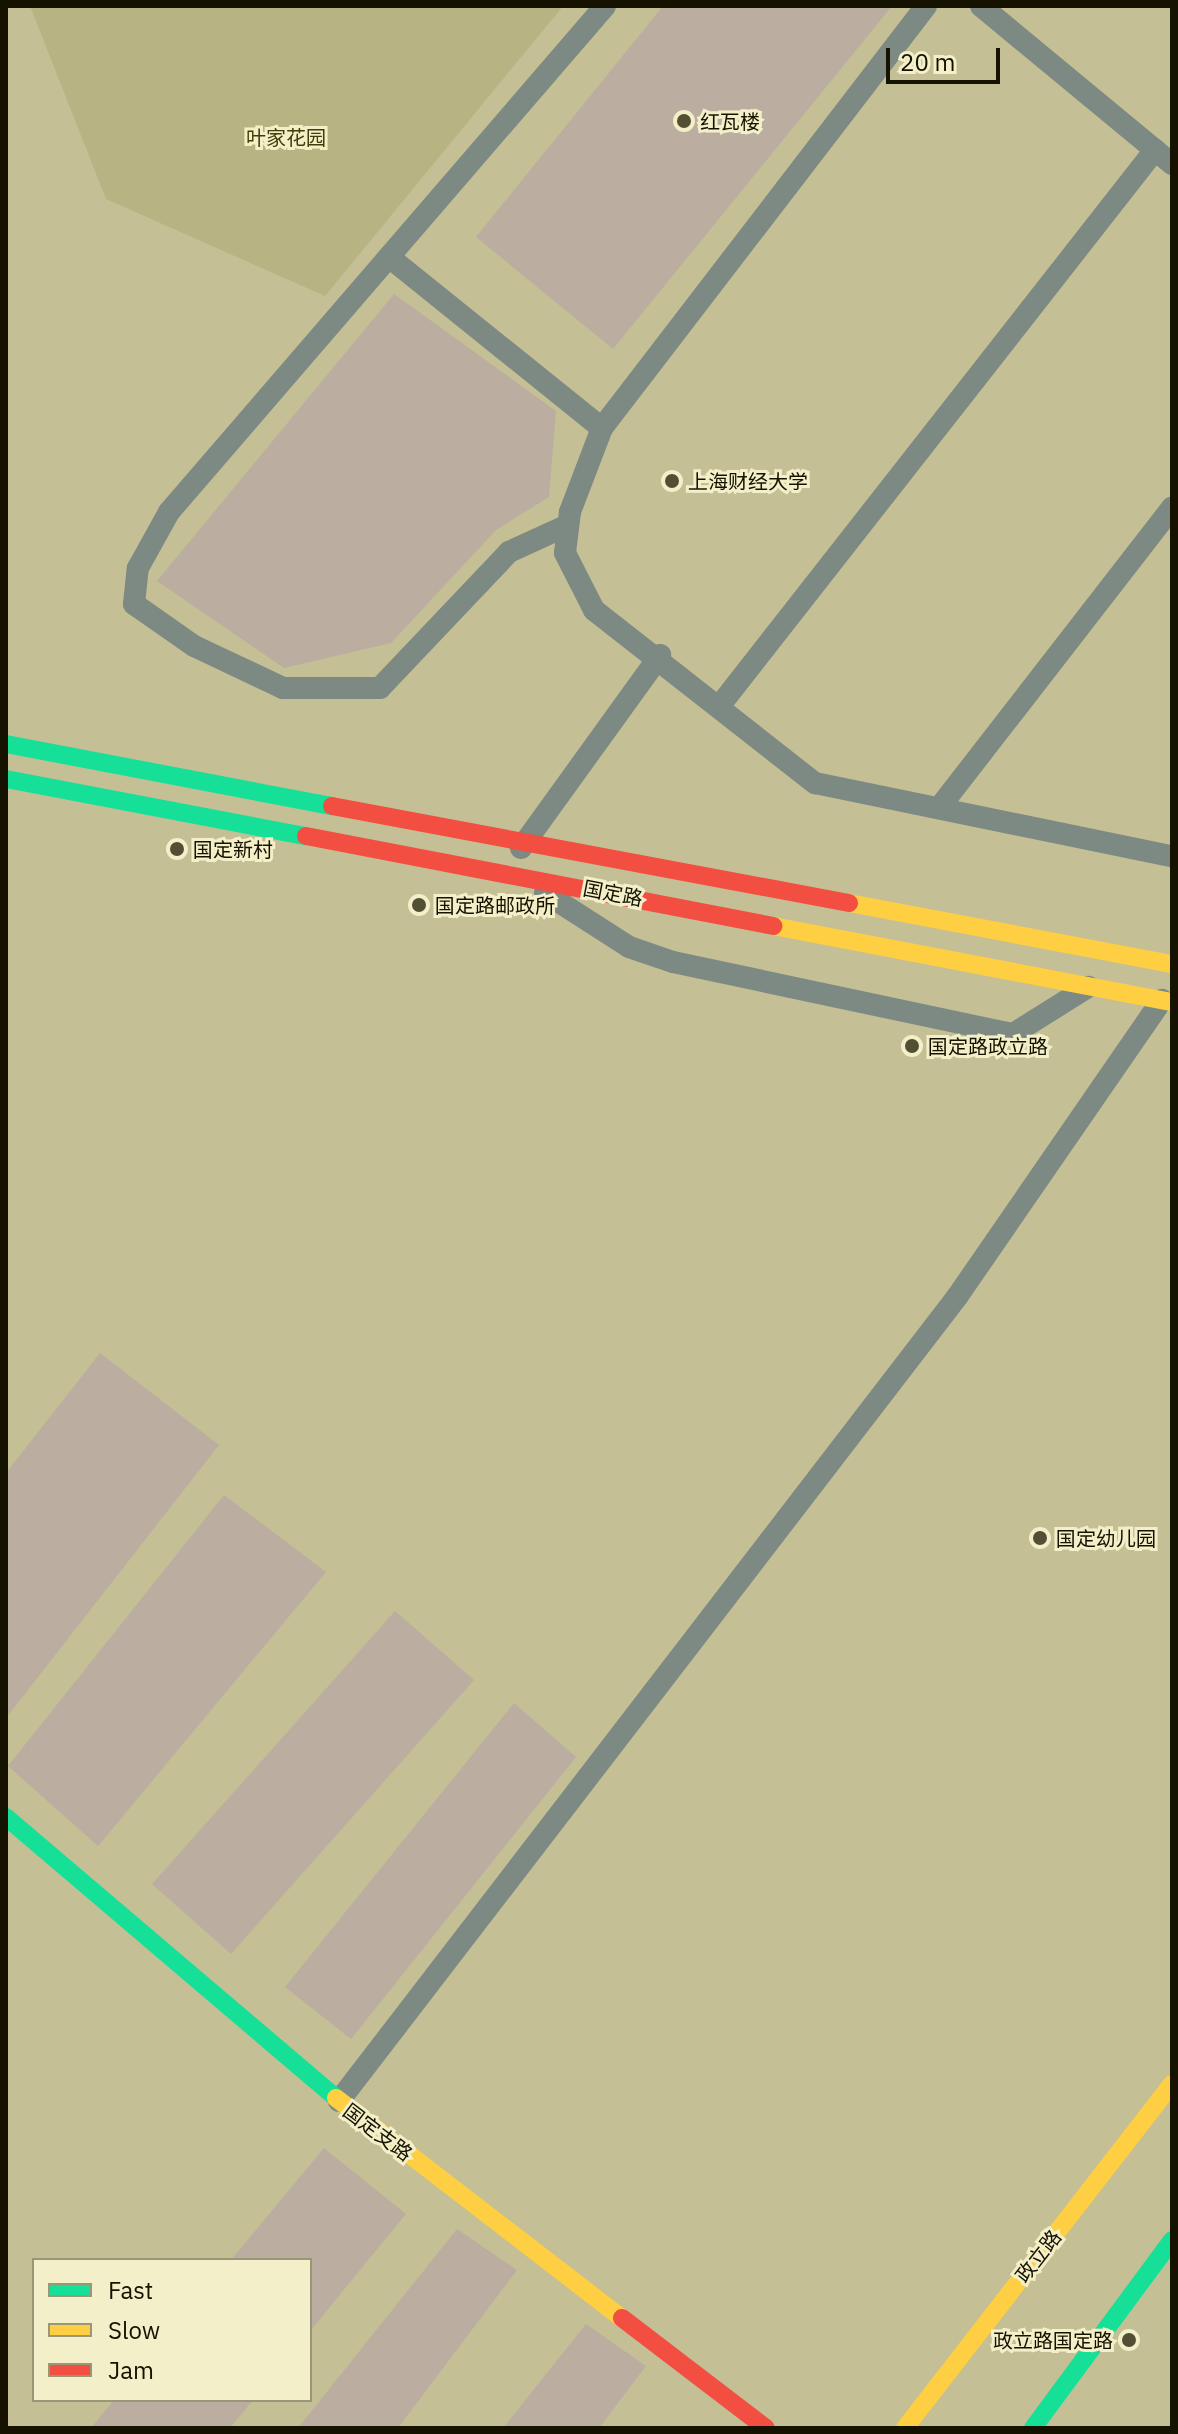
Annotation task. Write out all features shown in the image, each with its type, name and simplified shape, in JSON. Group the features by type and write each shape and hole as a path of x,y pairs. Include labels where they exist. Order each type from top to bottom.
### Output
{"street":[{"name":"国定路","path":"6,744 524,836 1172,964"},
{"name":"国定路","path":"6,779 1167,1001"},
{"name":"国定支路","path":"6,1817 339,2101 766,2428"},
{"name":"政立路","path":"905,2428 1172,2084"},
{"path":"1033,2428 1172,2240"}],"lane":[{"path":"568,525 509,552 380,688 283,688 194,646 134,604 138,568 169,512 605,6"},
{"path":"926,6 602,428 568,525 565,553 594,610 660,655 815,783 1172,856"},
{"path":"721,704 1163,157 981,6"},
{"path":"389,257 602,428"},
{"path":"939,808 1172,508"},
{"path":"660,655 524,836 515,874 629,947 673,962 922,1017 1013,1034 1088,987"},
{"path":"339,2101 957,1297 1167,1001"}],"green space":[{"name":"叶家花园","path":"30,6 563,6 325,296 106,199"}],"building":[{"name":"红瓦楼","path":"663,6 892,6 613,349 476,237"},
{"path":"394,294 556,411 549,497 496,530 391,643 284,668 157,581"},
{"path":"100,1353 219,1445 6,1718 6,1473"},
{"path":"224,1495 326,1572 98,1846 8,1766"},
{"path":"395,1611 474,1680 231,1954 152,1884"},
{"path":"514,1703 576,1757 351,2039 285,1987"},
{"path":"324,2148 406,2214 312,2329 312,2258 233,2258"},
{"path":"457,2229 517,2270 398,2428 298,2428"},
{"path":"586,2324 646,2366 599,2428 503,2428"},
{"path":"112,2402 251,2402 230,2428 91,2428"}],"traffic: fast":[{"path":"6,744 332,806"},
{"path":"6,779 306,836"},
{"path":"6,1817 336,2098"},
{"path":"1033,2428 1172,2240"}],"traffic: slow":[{"path":"849,903 1172,964"},
{"path":"773,926 1172,1002"},
{"path":"905,2428 1172,2084"},
{"path":"336,2098 622,2318"}],"traffic: jam":[{"path":"332,806 849,903"},
{"path":"306,836 773,926"},
{"path":"622,2318 766,2428"}],"place":[{"name":"红瓦楼","path":"684,121"},
{"name":"上海财经大学","path":"672,481"},
{"name":"国定新村","path":"177,849"},
{"name":"国定路邮政所","path":"419,905"},
{"name":"国定路政立路","path":"912,1046"},
{"name":"国定幼儿园","path":"1040,1538"},
{"name":"政立路国定路","path":"1129,2340"}]}
